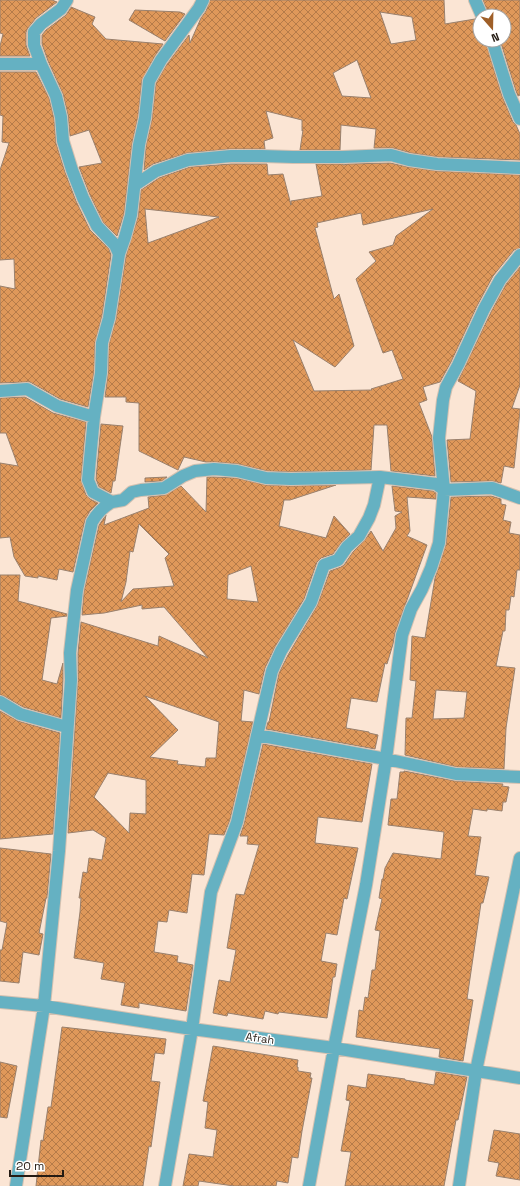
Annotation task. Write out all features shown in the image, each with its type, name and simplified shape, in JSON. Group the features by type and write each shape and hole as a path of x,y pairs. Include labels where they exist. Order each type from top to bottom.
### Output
{"street":[{"path":"67,0 61,9 41,24 34,32 34,45 56,96 61,117 64,141 72,170 83,198 97,226 115,245 119,254"},
{"path":"112,502 93,492 88,480 94,417 101,373 102,343 110,318 119,254 131,215 139,145 145,118 149,81 161,60 199,8 203,0"},
{"path":"495,48 509,94 520,119"},
{"path":"0,64 41,64"},
{"path":"135,185 156,171 188,160 231,156 342,157 391,155 409,160 437,164 520,168"},
{"path":"309,1186 366,885 386,759 402,635 411,609 431,568 439,543 444,490 439,438 443,400 446,387 458,365 484,308 500,280 520,255"},
{"path":"0,391 27,389 57,406 94,417"},
{"path":"16,1186 44,1006 59,851 71,680 70,653 77,590 92,522 96,514 103,507 112,502 123,500 132,492 164,488 183,476 195,471 214,469 237,471 266,478 285,479 380,477 436,484 444,490 492,488 520,498"},
{"path":"165,1186 192,1029 211,892 237,822 272,671 281,651 311,602 324,565 338,560 347,547 359,536 374,505 380,477"},
{"path":"0,702 20,714 67,727"},
{"path":"257,735 386,759 456,774 520,777"},
{"path":"459,1186 476,1071 520,858"},
{"name":"Afrah","path":"0,1002 44,1006 192,1029 334,1048 520,1078"}],"building":[{"path":"0,0 52,0 57,2 36,18 26,32 26,45 30,56 0,56 0,46 3,34 0,33"},
{"path":"210,0 444,0 445,24 472,20 472,48 487,48 502,96 520,134 520,160 438,157 411,153 393,148 374,148 376,129 341,125 340,150 300,150 303,130 302,131 302,120 266,111 273,138 264,141 265,149 230,149 187,153 153,164 144,170 146,146 152,119 156,83 167,64 189,35 190,43 201,18 206,11","holes":["380,12 412,17 416,40 391,44","357,60 371,98 342,96 333,73"]},
{"path":"483,0 520,0 520,95 518,96 503,48 512,48 512,8 486,8"},
{"path":"71,7 95,17 92,24 106,39 163,44 142,80 138,117 132,144 124,214 117,236 103,222 79,167 102,163 89,130 70,136 68,115 63,94 42,44 42,35 46,30 66,15"},
{"path":"135,10 180,12 185,14 165,41 129,20"},
{"path":"0,72 36,72 49,98 54,118 56,143 76,201 90,230 109,249 111,255 102,316 95,343 94,372 88,407 60,399 30,382 0,383 0,286 15,289 14,259 0,260 0,170 9,143 2,142 3,116 0,115"},
{"path":"390,163 437,171 520,175 520,248 514,250 493,276 440,382 423,387 427,400 419,403 432,437 435,476 391,471 387,425 374,425 371,470 291,472 267,471 238,464 206,462 184,457 178,470 139,451 139,403 126,402 126,397 105,397 109,344 116,319 126,256 138,217 141,190 159,178 190,167 231,164 267,164 268,175 283,174 291,205 291,201 322,196 316,164","holes":["145,209 219,217 148,243","433,209 396,236 393,245 369,252 376,261 356,279 383,353 392,350 403,379 371,389 372,390 314,391 293,340 335,367 354,346 339,294 334,299 315,228 318,227 317,223 361,213 363,225"]},
{"path":"520,267 520,385 512,408 520,409 520,411 514,468 504,466 501,483 492,481 451,482 447,440 470,439 476,391 458,381 506,284"},
{"path":"25,397 53,413 86,422 81,480 86,495 98,503 90,511 85,520 73,572 59,569 57,580 38,576 38,578 25,576 14,557 10,537 0,538 0,463 18,466 6,433 0,433 0,398"},
{"path":"101,424 123,426 115,481 113,481 111,493 99,487 96,479"},
{"path":"167,477 162,481 145,482 145,478"},
{"path":"207,477 236,478 266,485 336,485 290,500 284,500 279,526 326,538 334,516 350,534 333,554 321,558 317,562 304,599 275,647 265,668 259,694 244,690 241,721 253,722 230,820 224,835 209,834 204,875 192,874 187,913 169,910 167,922 158,921 154,952 178,956 177,962 193,965 186,1011 139,1003 139,1008 121,1005 125,983 101,979 104,963 74,958 80,912 81,898 79,898 83,872 87,873 89,858 102,860 106,838 93,830 68,833 81,622 158,646 159,636 208,658 164,607 142,609 142,605 104,613 82,615 84,591 99,525 106,515 104,525 149,508 148,497 165,495 181,486 206,512","holes":["139,524 169,554 165,558 174,586 133,589 121,602 126,582 130,551 133,552","251,566 258,602 227,599 228,575","145,696 219,722 216,758 206,758 205,767 177,764 178,761 150,757 178,730","108,773 146,780 146,814 130,813 129,833 94,797"]},
{"path":"392,486 433,491 436,493 436,499 407,497 410,531 407,536 427,545 395,633 387,664 385,663 377,702 351,698 346,728 378,735 375,749 266,729 269,722 279,673 317,606 330,571 344,565 371,531 383,551 396,528 395,516 402,512 395,511"},
{"path":"491,496 501,499 501,504 506,505 503,520 511,522 509,533 520,535 520,570 517,570 514,597 511,596 509,610 506,610 505,631 503,631 496,666 515,668 506,728 504,769 457,767 405,755 406,718 412,718 416,681 410,680 412,636 425,638 435,578 446,544 451,497","holes":["436,690 467,692 464,718 433,719"]},
{"path":"0,575 20,575 18,601 67,614 67,616 51,618 42,680 57,684 63,663 61,718 23,707 0,695"},
{"path":"0,711 18,721 60,733 53,834 0,839"},
{"path":"263,744 372,764 362,822 318,817 315,843 358,848 347,899 344,898 337,935 326,933 321,961 337,964 335,977 333,977 327,1018 279,1012 278,1014 265,1011 263,1019 228,1013 227,1016 213,1013 219,980 230,982 236,950 227,948 236,894 244,895 259,845 247,844 248,836 240,836"},
{"path":"404,771 455,781 503,784 502,786 509,787 506,802 503,802 502,811 473,809 468,836 481,837 475,875 489,877 483,903 481,903 467,999 473,1000 463,1061 439,1057 440,1049 356,1037 359,1010 363,1011 365,997 368,998 372,970 375,970 380,931 375,930 382,899 379,898 385,868 393,853 441,859 444,832 388,825 391,799 397,799 400,772"},
{"path":"0,848 51,854 47,898 39,933 43,934 39,955 23,952 19,983 0,981 0,950 2,950 7,923 0,921"},
{"path":"62,1027 166,1039 164,1054 155,1053 151,1081 160,1082 151,1147 149,1146 143,1186 36,1186 41,1140 43,1141 48,1107 51,1107"},
{"path":"213,1046 298,1060 298,1071 311,1073 310,1078 312,1078 298,1158 292,1157 288,1183 277,1181 276,1186 234,1186 199,1181 198,1186 183,1186 189,1154 213,1157 217,1130 205,1128 208,1102 203,1101"},
{"path":"0,1062 17,1066 7,1118 0,1117"},
{"path":"436,1072 467,1077 458,1120 456,1120 444,1186 345,1186 351,1152 341,1151 350,1101 346,1100 348,1085 366,1088 368,1074 434,1085"},
{"path":"494,1130 520,1134 520,1180 496,1176 499,1163 488,1161"}]}
